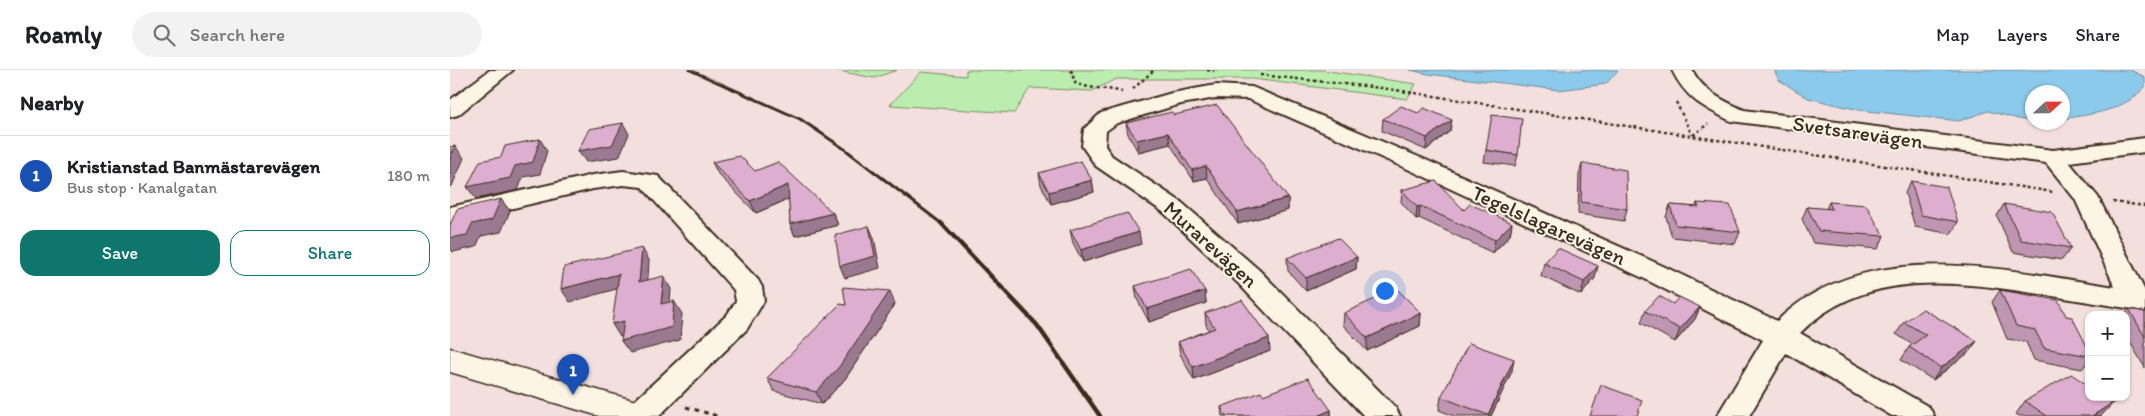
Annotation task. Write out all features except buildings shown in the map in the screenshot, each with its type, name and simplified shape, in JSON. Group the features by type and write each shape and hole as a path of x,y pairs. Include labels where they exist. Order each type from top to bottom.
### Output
{"street":[{"path":"450,110 503,70"},
{"name":"Svetsarevägen","path":"1682,70 1689,86 1706,100 1739,116 2053,157 2145,145"},
{"name":"Tegelslagarevägen","path":"1162,103 1212,92 1233,90 1252,93 1427,169 1644,268 1781,336 1918,416"},
{"name":"Murarevägen","path":"1162,103 1108,118 1095,129 1093,146 1104,161 1172,207 1250,277 1384,416"},
{"path":"2053,157 2086,197 2140,300"},
{"path":"450,215 593,182 623,178 649,181 748,287 750,301 737,322 641,416 450,360"},
{"path":"1734,416 1781,336 1804,311 1832,295 1853,286 1910,276 1978,275 2140,300"}],"path":[{"path":"1070,70 1075,83 1082,86 1090,89 1111,89 1126,94 1142,83 1154,70"},
{"path":"1207,70 1216,71"},
{"path":"1251,74 1382,88 2145,206"}],"green space":[{"path":"833,70 897,70 874,78"},
{"path":"966,70 1322,70 1416,84 1407,99 1253,79 1116,79 1092,91 1030,88 1014,113 890,105 921,72 966,76"}],"water":[{"path":"1410,70 1618,70 1606,84 1559,90 1428,74"},
{"path":"1774,70 2130,70 2145,77 2145,87 2127,102 2117,107 2070,118 2070,85 2025,85 2025,120 1988,111 1959,121 1859,110 1808,98 1779,80"}],"railway":[{"path":"690,70 800,119 846,150 942,224"},
{"path":"942,224 1037,325 1100,416"}],"place":[{"name":"Kristianstad Banmästarevägen","path":"573,395"}]}
